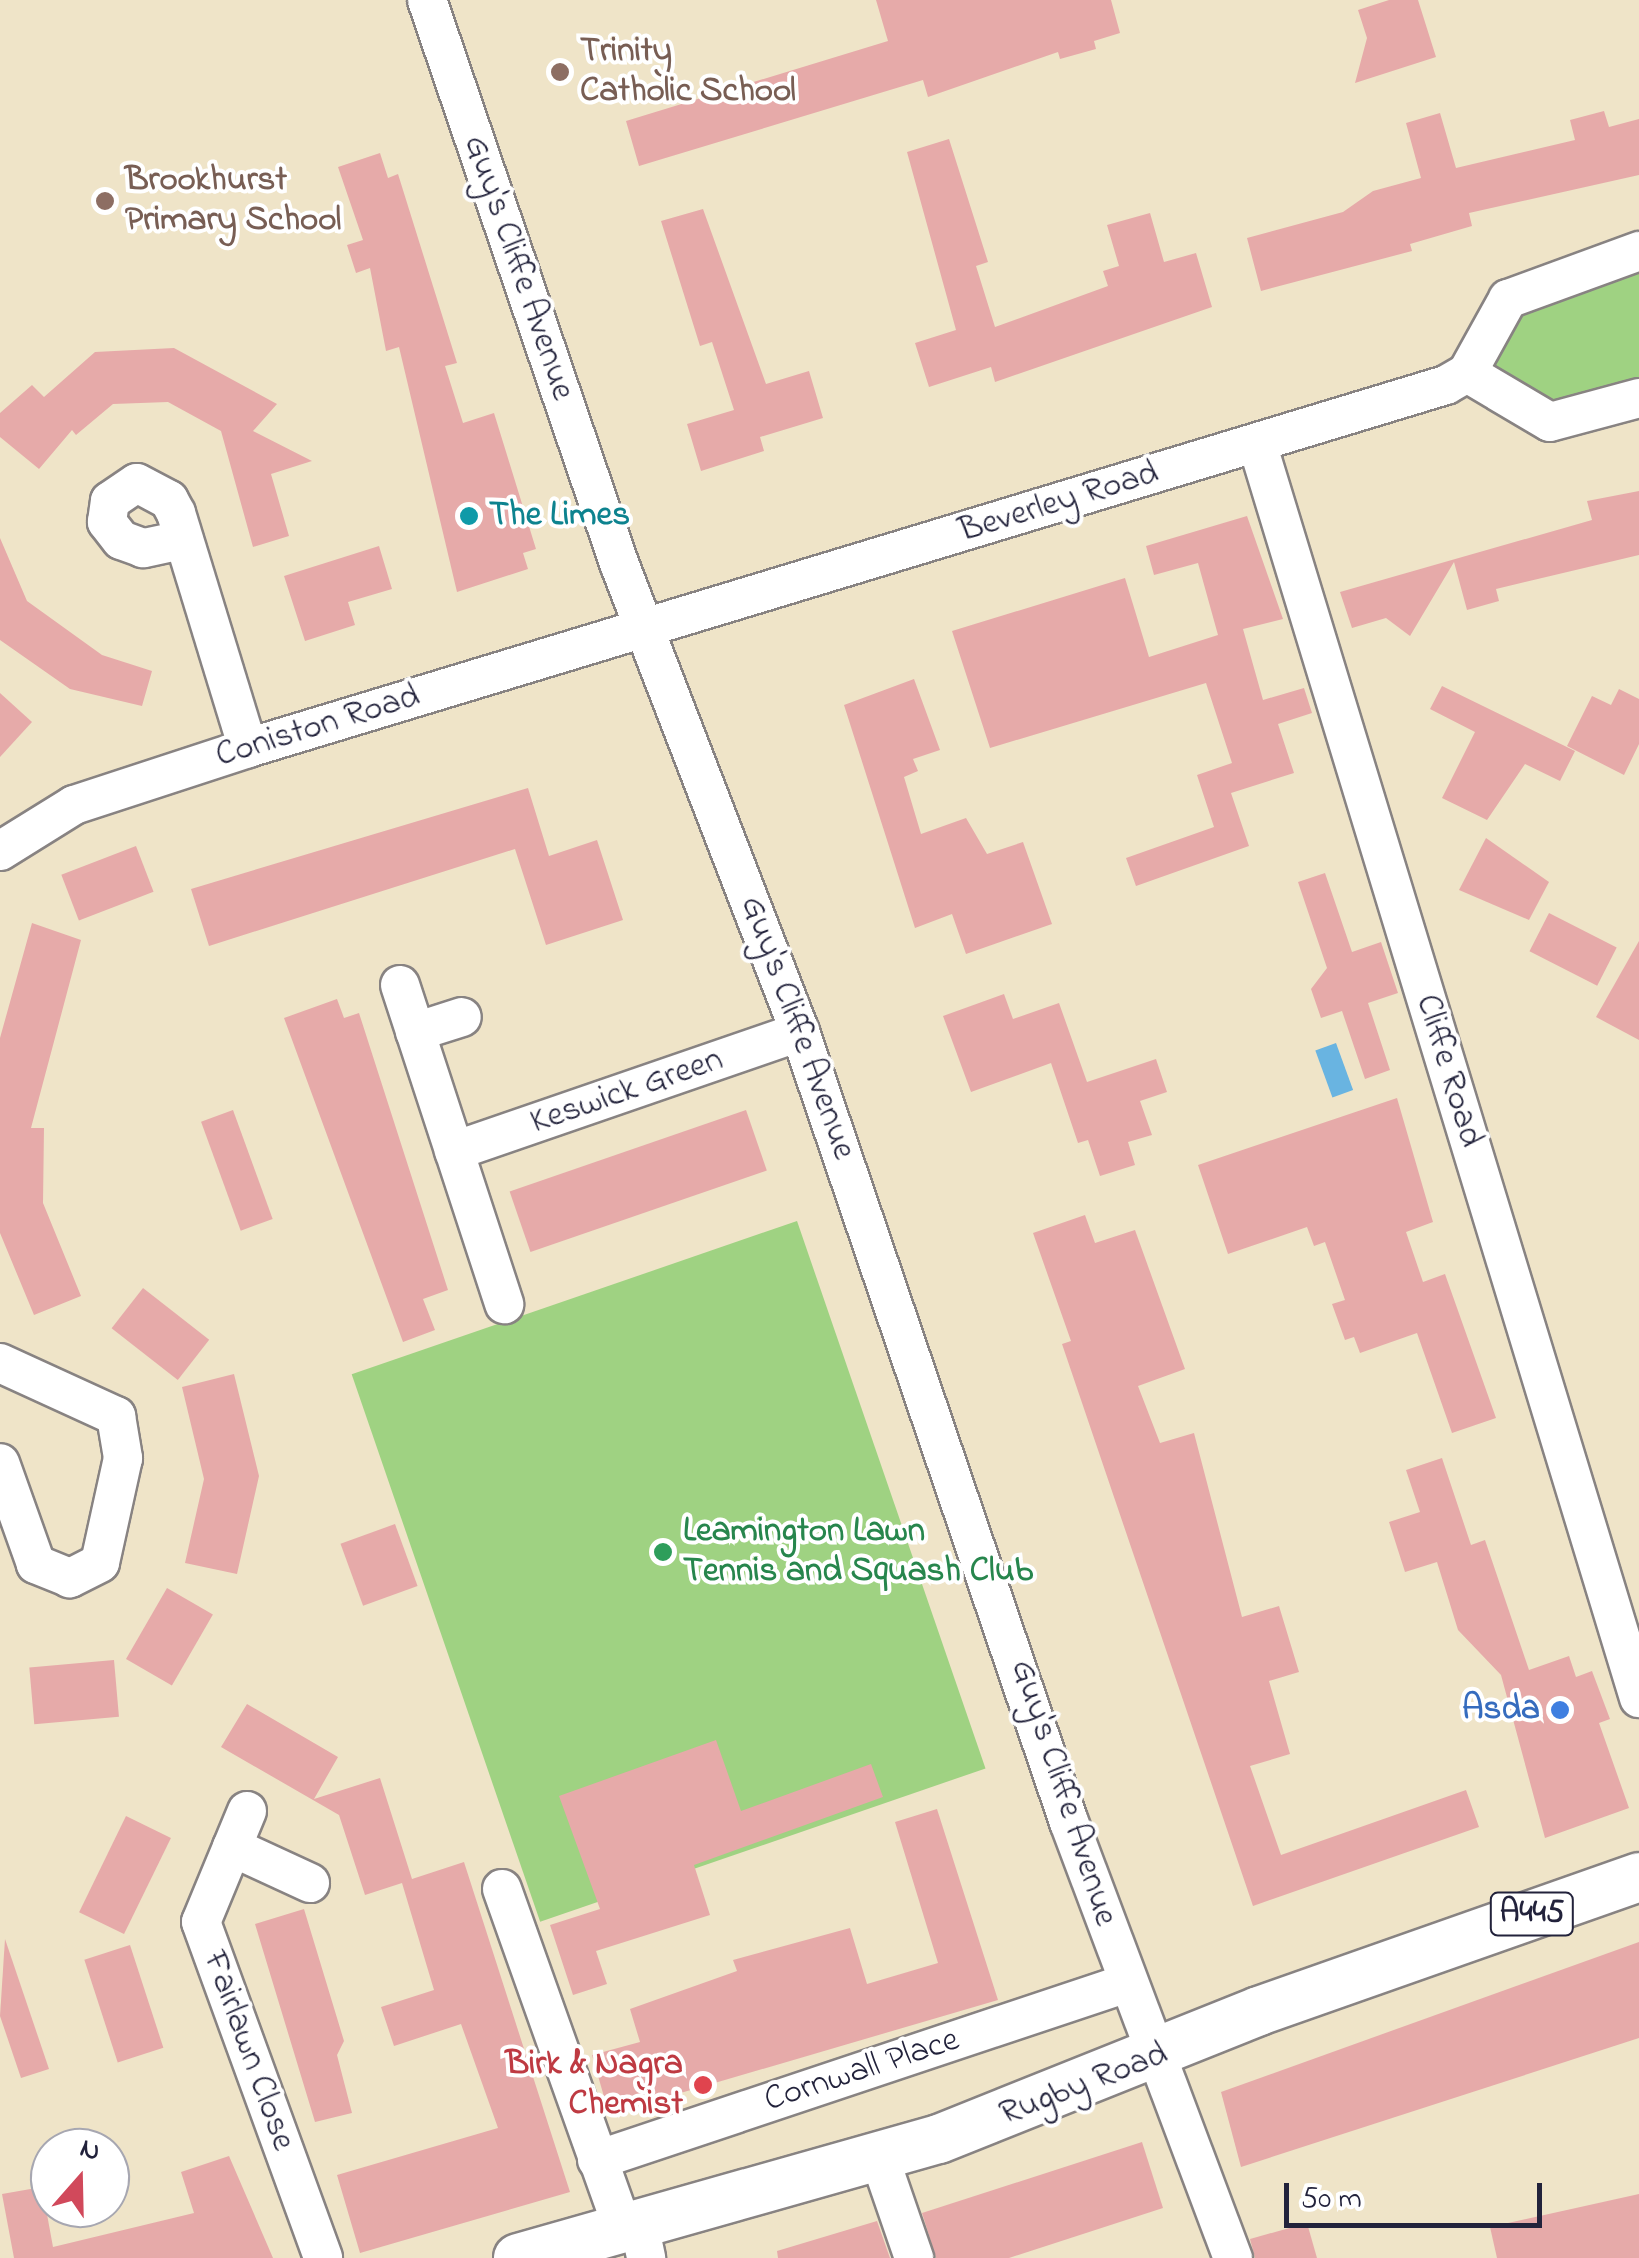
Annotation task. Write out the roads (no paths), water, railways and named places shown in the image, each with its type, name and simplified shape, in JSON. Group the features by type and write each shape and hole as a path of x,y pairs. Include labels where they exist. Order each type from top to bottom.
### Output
{"main road":[{"name":"Rugby Road","path":"518,2258 636,2237 880,2158 1160,2058 1259,2011 1639,1876"}],"street":[{"name":"Guy's Cliffe Avenue","path":"427,0 647,627 800,1032 1127,1983 1160,2058 1232,2258"},
{"path":"1639,251 1508,299 1467,372 1550,422 1639,398"},
{"name":"Beverley Road","path":"647,627 1257,443 1467,372"},
{"name":"Cliffe Road","path":"1257,443 1639,1698"},
{"path":"182,540 248,748"},
{"name":"Coniston Road","path":"0,852 74,805 647,627"},
{"path":"400,985 504,1304"},
{"path":"415,1032 462,1017"},
{"name":"Keswick Green","path":"454,1151 800,1032"},
{"path":"0,1364 116,1416 123,1458 100,1563 70,1578 36,1564 0,1462"},
{"name":"Fairlawn Close","path":"247,1811 201,1922 323,2258"},
{"path":"232,1846 310,1884"},
{"path":"502,1889 597,2160 636,2237"},
{"name":"Cornwall Place","path":"597,2160 1127,1983"},
{"path":"880,2158 914,2258"}],"water":[{"path":"1336,1043 1353,1090 1332,1098 1315,1051"}],"place":[{"name":"Trinity Catholic School","path":"560,72"},
{"name":"Brookhurst Primary School","path":"105,201"},
{"name":"The Limes","path":"469,516"},
{"name":"Leamington Lawn Tennis and Squash Club","path":"663,1552"},
{"name":"Asda","path":"1560,1710"},
{"name":"Birk & Nagra Chemist","path":"703,2085"}]}
